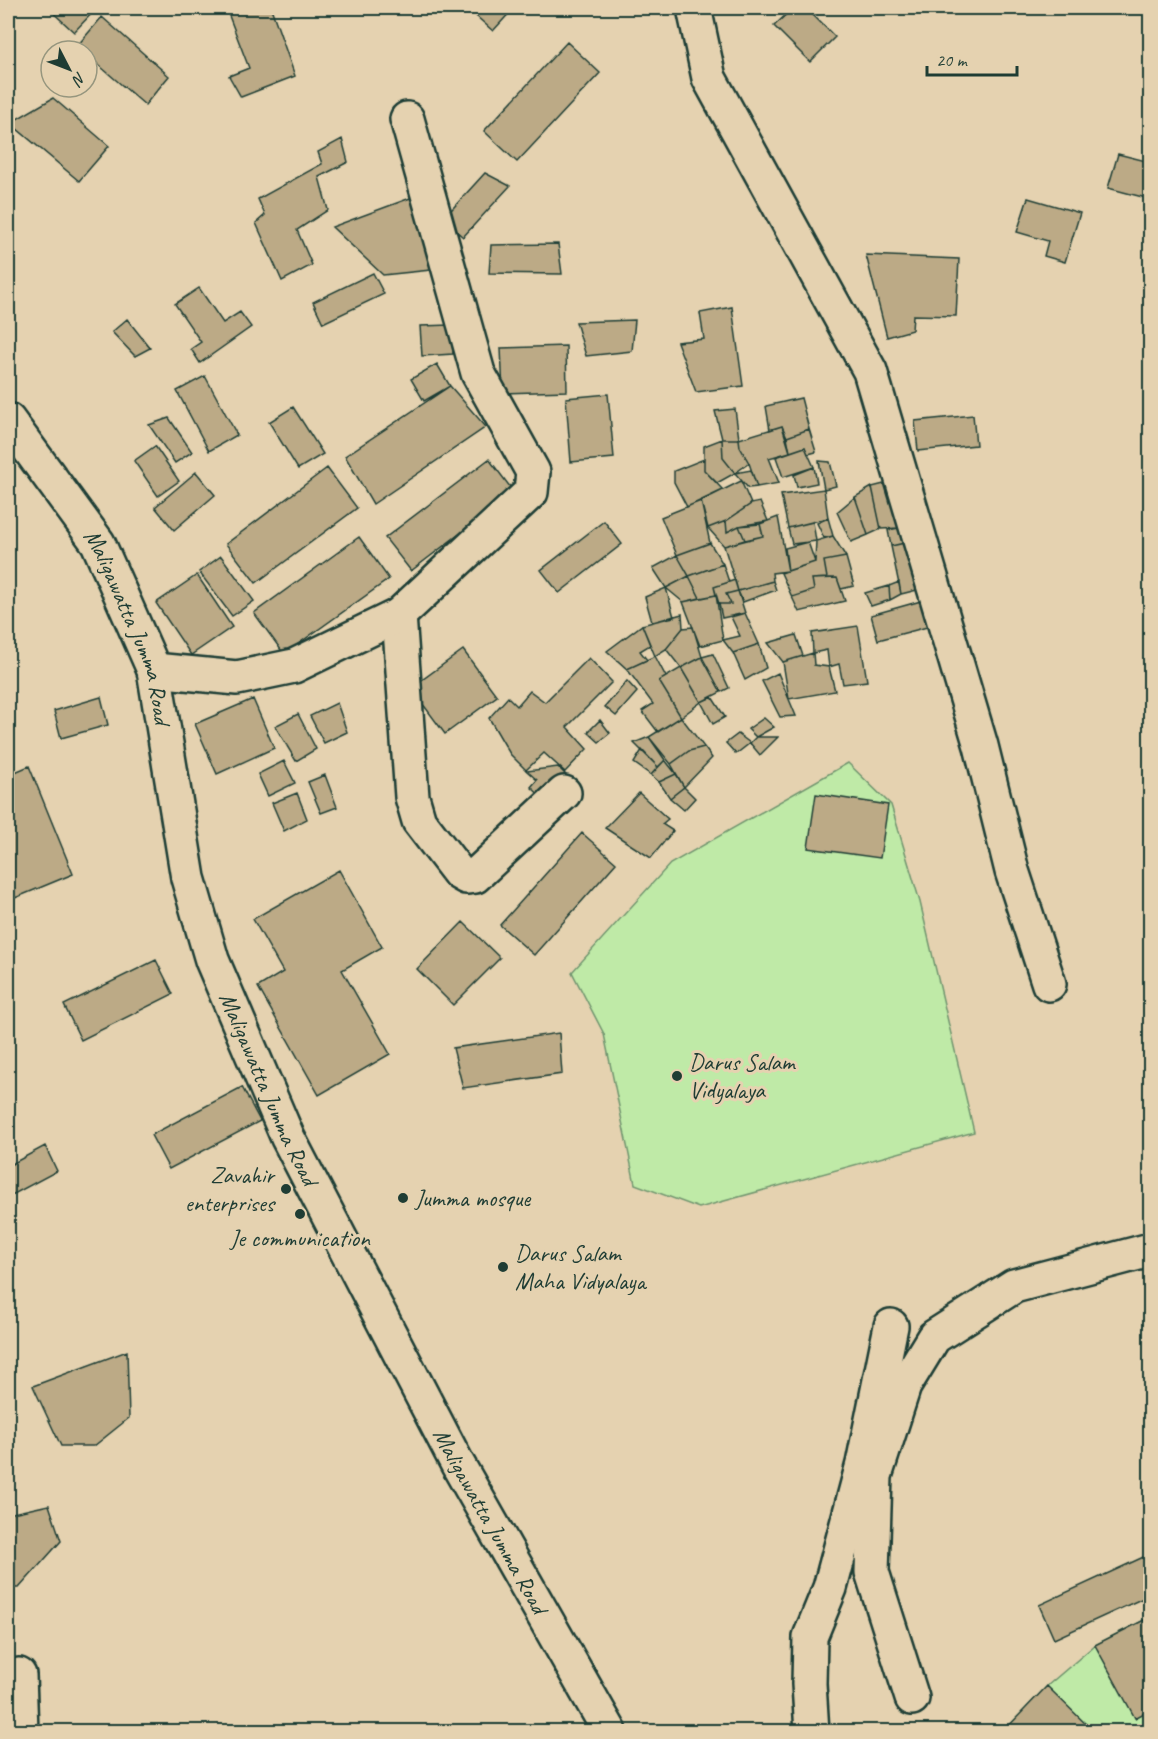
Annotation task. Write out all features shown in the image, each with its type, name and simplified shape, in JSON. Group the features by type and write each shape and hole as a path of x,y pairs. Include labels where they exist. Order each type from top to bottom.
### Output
{"street":[{"path":"694,8 709,78 870,370 981,746 1012,871 1049,984"},
{"path":"154,670 237,678 294,666 399,615 531,492 533,472 478,373 407,119"},
{"name":"Maligawatta Jumma Road","path":"8,420 99,543 154,670 188,878 212,960 288,1138 457,1463 610,1731"},
{"path":"399,615 412,797 418,821 459,873 466,877 475,876 564,794"},
{"path":"912,1698 872,1572 875,1476 904,1386 934,1337 1014,1286 1150,1250"},
{"path":"812,1731 809,1684 810,1637 830,1588 863,1464 891,1326"},
{"path":"19,1675 21,1731"}],"green space":[{"path":"848,763 891,805 920,902 974,1132 699,1208 635,1184 604,1034 572,972 670,864"},
{"path":"1150,1617 1150,1731 1003,1732 1047,1686 1095,1645"}],"building":[{"path":"48,8 97,8 74,32"},
{"path":"226,8 271,8 295,76 241,97 229,76 249,68"},
{"path":"467,8 514,8 493,31"},
{"path":"793,8 806,8 835,37 810,62 774,26"},
{"path":"102,17 169,76 145,105 99,65 99,39 83,39"},
{"path":"567,42 600,73 517,162 484,131"},
{"path":"54,99 109,146 79,181 10,123"},
{"path":"342,139 348,162 319,177 328,210 297,230 312,265 282,281 256,223 265,215 258,199 322,164 318,152"},
{"path":"1118,154 1150,162 1150,199 1108,188"},
{"path":"485,173 510,186 463,237 443,219"},
{"path":"413,197 440,269 383,275 332,227"},
{"path":"1028,198 1080,213 1065,262 1044,256 1048,241 1017,232"},
{"path":"558,244 562,274 489,273 491,245"},
{"path":"866,255 959,259 956,316 913,315 912,330 887,337"},
{"path":"373,273 384,294 323,323 313,302"},
{"path":"199,288 223,323 240,312 251,327 200,363 191,349 201,342 175,304"},
{"path":"732,307 743,386 696,392 677,342 704,339 700,313"},
{"path":"127,319 150,348 135,356 112,332"},
{"path":"635,320 632,351 586,356 576,322"},
{"path":"451,325 453,354 422,356 420,326"},
{"path":"566,346 567,391 503,393 501,348"},
{"path":"437,364 450,386 424,401 411,379"},
{"path":"205,376 237,435 209,451 177,391"},
{"path":"450,386 486,427 373,504 345,456"},
{"path":"608,394 614,458 571,462 566,398"},
{"path":"801,398 809,429 787,437 782,426 770,430 766,406"},
{"path":"293,407 323,454 298,469 269,422"},
{"path":"735,409 739,439 722,439 715,411"},
{"path":"973,415 976,445 918,451 915,421"},
{"path":"169,418 192,452 175,463 149,425"},
{"path":"782,426 790,452 769,458 779,483 757,487 749,463 740,447 739,439"},
{"path":"809,429 816,452 808,454 805,447 790,452 787,437"},
{"path":"722,439 739,439 740,447 749,463 735,473 723,458"},
{"path":"722,439 723,458 735,473 717,483 704,470 704,446"},
{"path":"155,446 179,481 158,496 134,461"},
{"path":"805,447 814,467 783,477 776,457"},
{"path":"489,459 514,492 411,571 385,538"},
{"path":"704,459 704,470 723,490 687,507 674,482 674,471"},
{"path":"819,461 830,462 836,486 824,489"},
{"path":"814,467 817,483 797,487 794,475"},
{"path":"327,468 357,508 256,583 226,544"},
{"path":"751,470 757,487 748,488 735,473"},
{"path":"196,472 215,495 174,530 155,507"},
{"path":"741,481 751,504 726,521 708,528 701,501"},
{"path":"892,482 899,528 881,529 872,487"},
{"path":"872,487 881,529 868,535 855,497"},
{"path":"824,489 828,518 788,528 781,495"},
{"path":"855,497 868,535 851,542 837,512"},
{"path":"701,501 710,543 677,555 661,517"},
{"path":"760,502 768,521 739,526 727,532 726,521 751,504"},
{"path":"778,517 788,571 772,573 773,581 738,591 724,546 763,536 760,524"},
{"path":"828,518 833,536 824,538 817,523"},
{"path":"604,521 622,544 559,593 541,570"},
{"path":"726,521 727,532 739,526 745,540 724,546 708,528"},
{"path":"813,522 816,541 792,544 788,528"},
{"path":"760,524 763,536 745,540 739,526"},
{"path":"899,528 905,543 891,546 888,530"},
{"path":"833,536 846,557 824,561 827,578 812,579 814,590 792,597 781,573 815,562 816,541"},
{"path":"359,537 389,579 284,654 254,613"},
{"path":"913,541 921,589 901,594 891,546"},
{"path":"808,542 815,562 788,571 785,548"},
{"path":"710,543 723,564 689,576 677,555"},
{"path":"677,555 689,576 666,588 653,568"},
{"path":"221,556 254,601 232,616 199,572"},
{"path":"846,557 854,586 841,589 837,578 827,578 824,561"},
{"path":"723,564 729,582 714,587 716,595 700,598 689,576"},
{"path":"197,575 232,627 191,655 156,603"},
{"path":"689,576 700,598 683,602 666,588"},
{"path":"837,578 845,601 799,612 792,597 814,590 812,579"},
{"path":"735,580 738,591 726,594 731,604 719,604 714,587"},
{"path":"773,581 776,590 743,602 738,591"},
{"path":"899,582 901,594 890,600 889,586"},
{"path":"889,586 890,600 871,606 865,593"},
{"path":"666,588 674,617 652,622 645,597"},
{"path":"738,591 745,613 722,618 719,604 731,604 726,594"},
{"path":"716,595 723,640 700,646 683,602"},
{"path":"921,601 931,626 878,640 871,615"},
{"path":"745,613 759,644 733,653 723,640 740,636 731,617"},
{"path":"682,614 683,628 666,649 655,656 642,625"},
{"path":"642,625 650,645 640,651 647,660 627,669 607,651"},
{"path":"858,626 867,681 843,684 839,664 829,667 827,650 813,653 812,633"},
{"path":"693,627 702,657 681,668 666,649 683,628"},
{"path":"796,635 803,656 783,662 768,643"},
{"path":"759,644 766,668 745,680 733,653"},
{"path":"463,650 497,696 445,734 411,688"},
{"path":"813,653 814,665 829,667 835,691 789,699 783,662"},
{"path":"713,654 729,688 721,692 702,657"},
{"path":"655,656 666,677 659,681 681,717 658,732 642,711 653,704 627,669"},
{"path":"702,657 721,692 701,702 681,668"},
{"path":"589,658 612,682 567,727 587,749 565,772 544,753 526,770 510,754 489,718 508,697 517,706 530,691 545,702"},
{"path":"681,668 701,702 681,717 659,681"},
{"path":"778,673 796,716 780,717 762,681"},
{"path":"627,681 637,692 616,716 605,707"},
{"path":"101,697 108,725 61,738 54,711"},
{"path":"712,697 725,717 713,724 701,702"},
{"path":"253,699 274,748 217,774 195,724"},
{"path":"337,703 347,732 324,743 310,716"},
{"path":"298,714 316,749 296,761 275,726"},
{"path":"681,717 704,747 689,751 671,764 649,737"},
{"path":"764,718 774,727 756,737 748,729"},
{"path":"600,720 610,733 599,742 588,732"},
{"path":"738,734 750,743 736,754 726,743"},
{"path":"649,737 665,760 658,767 634,743"},
{"path":"756,737 778,737 760,755 750,743"},
{"path":"704,747 712,758 684,787 671,764 689,751"},
{"path":"642,750 658,767 651,775 634,763"},
{"path":"665,760 676,774 659,782 651,775"},
{"path":"284,761 295,783 268,796 258,774"},
{"path":"29,766 73,874 15,898 8,879 8,775"},
{"path":"558,767 569,778 546,801 531,787 537,780 527,771"},
{"path":"676,774 684,787 670,798 659,782"},
{"path":"325,775 337,807 321,813 308,782"},
{"path":"684,787 695,798 684,810 670,798"},
{"path":"297,793 307,819 284,831 272,803"},
{"path":"639,793 668,819 662,824 673,831 651,858 605,828"},
{"path":"816,794 888,805 880,858 808,848"},
{"path":"582,833 616,863 534,955 500,925"},
{"path":"339,870 382,947 342,970 390,1054 319,1095 258,987 283,972 253,919"},
{"path":"463,922 500,958 453,1005 417,969"},
{"path":"156,960 173,994 81,1040 64,1005"},
{"path":"559,1033 562,1074 463,1088 453,1048"},
{"path":"242,1087 260,1121 169,1169 151,1135"},
{"path":"45,1146 57,1171 12,1195 8,1187 8,1166"},
{"path":"127,1351 129,1418 94,1446 61,1446 33,1386"},
{"path":"49,1505 61,1541 19,1588 8,1588 8,1514"},
{"path":"1150,1554 1150,1595 1054,1639 1039,1605"},
{"path":"1150,1617 1150,1710 1135,1718 1095,1645"},
{"path":"1047,1686 1094,1732 1003,1732"}],"place":[{"name":"Darus Salam Vidyalaya","path":"677,1076"},
{"name":"Zavahir enterprises","path":"286,1189"},
{"name":"Jumma mosque","path":"403,1198"},
{"name":"Je communication","path":"300,1214"},
{"name":"Darus Salam Maha Vidyalaya","path":"503,1267"}]}
